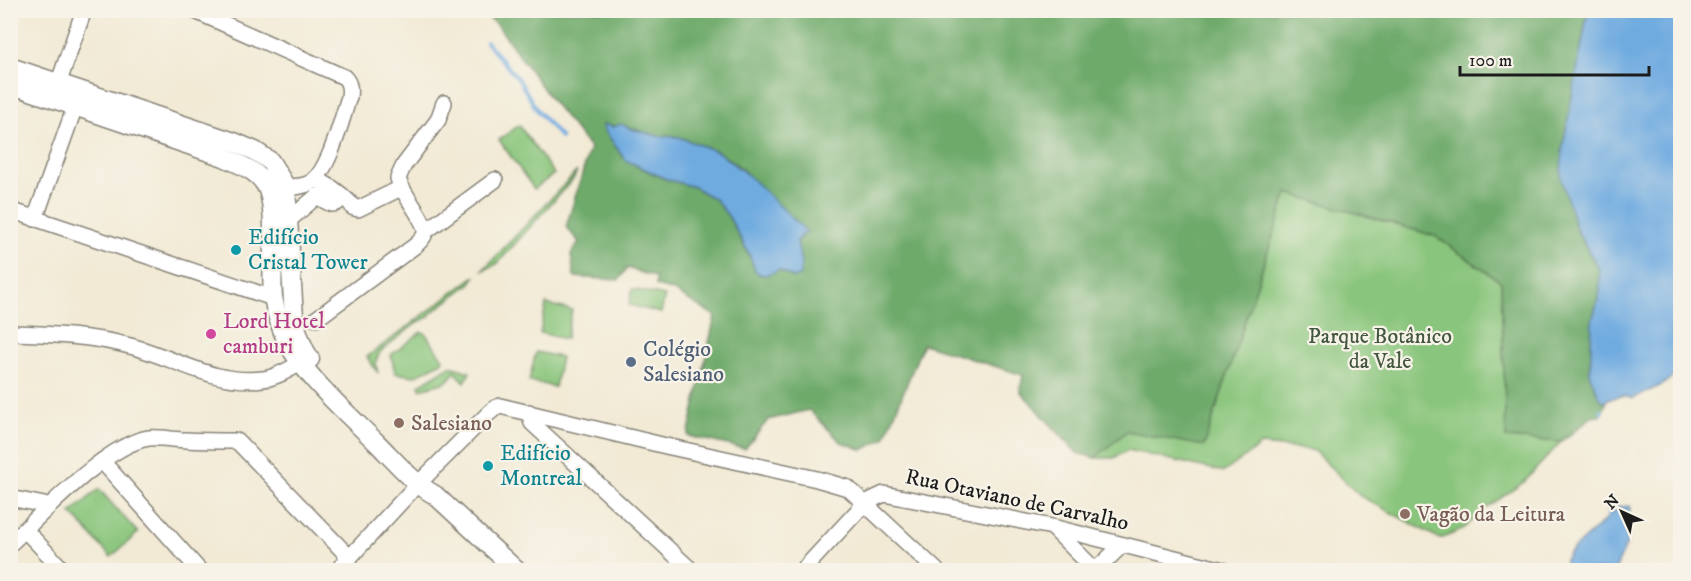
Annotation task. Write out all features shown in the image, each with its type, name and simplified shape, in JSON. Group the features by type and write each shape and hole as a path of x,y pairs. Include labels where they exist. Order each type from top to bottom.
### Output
{"street":[{"path":"36,94 56,90 84,10"},
{"path":"193,10 349,81 349,97 325,167 311,183 286,187"},
{"path":"10,67 234,142 255,151 270,161 286,187 294,317 306,353 421,482"},
{"path":"10,84 224,157 244,166 260,177 267,187 272,212 273,298 284,335 301,363 324,390 516,570"},
{"path":"35,219 77,101 83,97 98,98"},
{"path":"426,231 398,180 399,173 438,120 444,103"},
{"path":"315,179 325,183 358,209 401,188"},
{"path":"316,319 417,245 426,231 495,180"},
{"path":"288,221 317,196 332,205 336,205 342,197"},
{"path":"10,210 273,298"},
{"path":"10,333 90,338 134,347 223,378 263,379 301,363"},
{"path":"338,570 495,408 506,406 848,488 936,570"},
{"path":"529,412 532,423 691,570"},
{"path":"10,544 49,506 102,461 119,450 151,438 237,441 350,558"},
{"path":"102,461 199,570"},
{"name":"Rua Otaviano de Carvalho","path":"865,503 884,494 1052,527 1223,570"},
{"path":"10,498 49,506"},
{"path":"803,570 865,503"},
{"path":"1052,527 1096,570 1122,545"},
{"path":"26,530 63,570"}],"green space":[{"path":"481,11 1588,11 1570,108 1577,231 1599,269 1600,292 1592,321 1590,375 1600,398 1606,403 1604,409 1599,416 1594,415 1561,442 1506,438 1501,282 1435,236 1287,193 1204,446 1127,431 1095,458 1077,453 1020,391 1023,375 923,344 885,438 863,450 841,442 809,410 768,420 745,449 688,436 715,316 674,291 656,286 655,277 627,268 619,280 574,277 571,254 579,242 566,227 590,148 552,101 498,26","holes":["603,125 626,127 658,136 675,136 718,152 741,168 803,234 797,241 800,268 790,276 779,270 759,274 729,217 715,199 694,187 666,179 637,166 623,157"]},
{"path":"519,125 554,174 534,189 499,140"},
{"path":"577,171 574,178 497,264 482,271"},
{"name":"Parque Botânico da Vale","path":"1287,193 1435,236 1501,282 1506,438 1561,442 1524,482 1481,512 1462,530 1440,539 1360,496 1313,450 1261,445 1224,472 1128,450 1114,458 1095,458 1127,431 1204,446"},
{"path":"475,276 471,283 429,317 418,322 381,351 376,365 378,373 367,357"},
{"path":"632,289 665,296 661,313 629,305"},
{"path":"546,304 572,310 566,339 540,333"},
{"path":"421,332 425,333 443,359 442,362 415,376 395,373 391,355"},
{"path":"536,352 561,357 555,387 529,381"},
{"path":"450,366 470,372 465,382 455,372 446,382 420,389 419,385"},
{"path":"99,489 138,533 111,557 71,513"}],"water":[{"path":"1588,11 1680,11 1680,314 1672,328 1680,371 1662,385 1631,399 1622,396 1607,399 1606,403 1600,398 1590,376 1592,321 1600,292 1599,269 1577,231 1561,178 1562,151"},
{"path":"604,124 613,127 621,124 658,136 679,137 718,152 749,176 807,232 797,241 801,263 800,275 794,278 779,270 766,275 759,274 729,217 715,199 694,187 666,179 625,160 603,128"},
{"path":"1617,504 1620,507 1629,506 1630,508 1627,543 1615,570 1564,570 1565,560 1570,552 1614,512"}],"waterway":[{"path":"486,42 519,80 537,110 561,138"},
{"path":"1609,516 1610,506"}],"place":[{"name":"Edifício Cristal Tower","path":"236,250"},
{"name":"Lord Hotel camburi","path":"211,334"},
{"name":"Colégio Salesiano","path":"631,362"},
{"name":"Salesiano","path":"399,423"},
{"name":"Edifício Montreal","path":"488,466"},
{"name":"Vagão da Leitura","path":"1405,514"}]}
